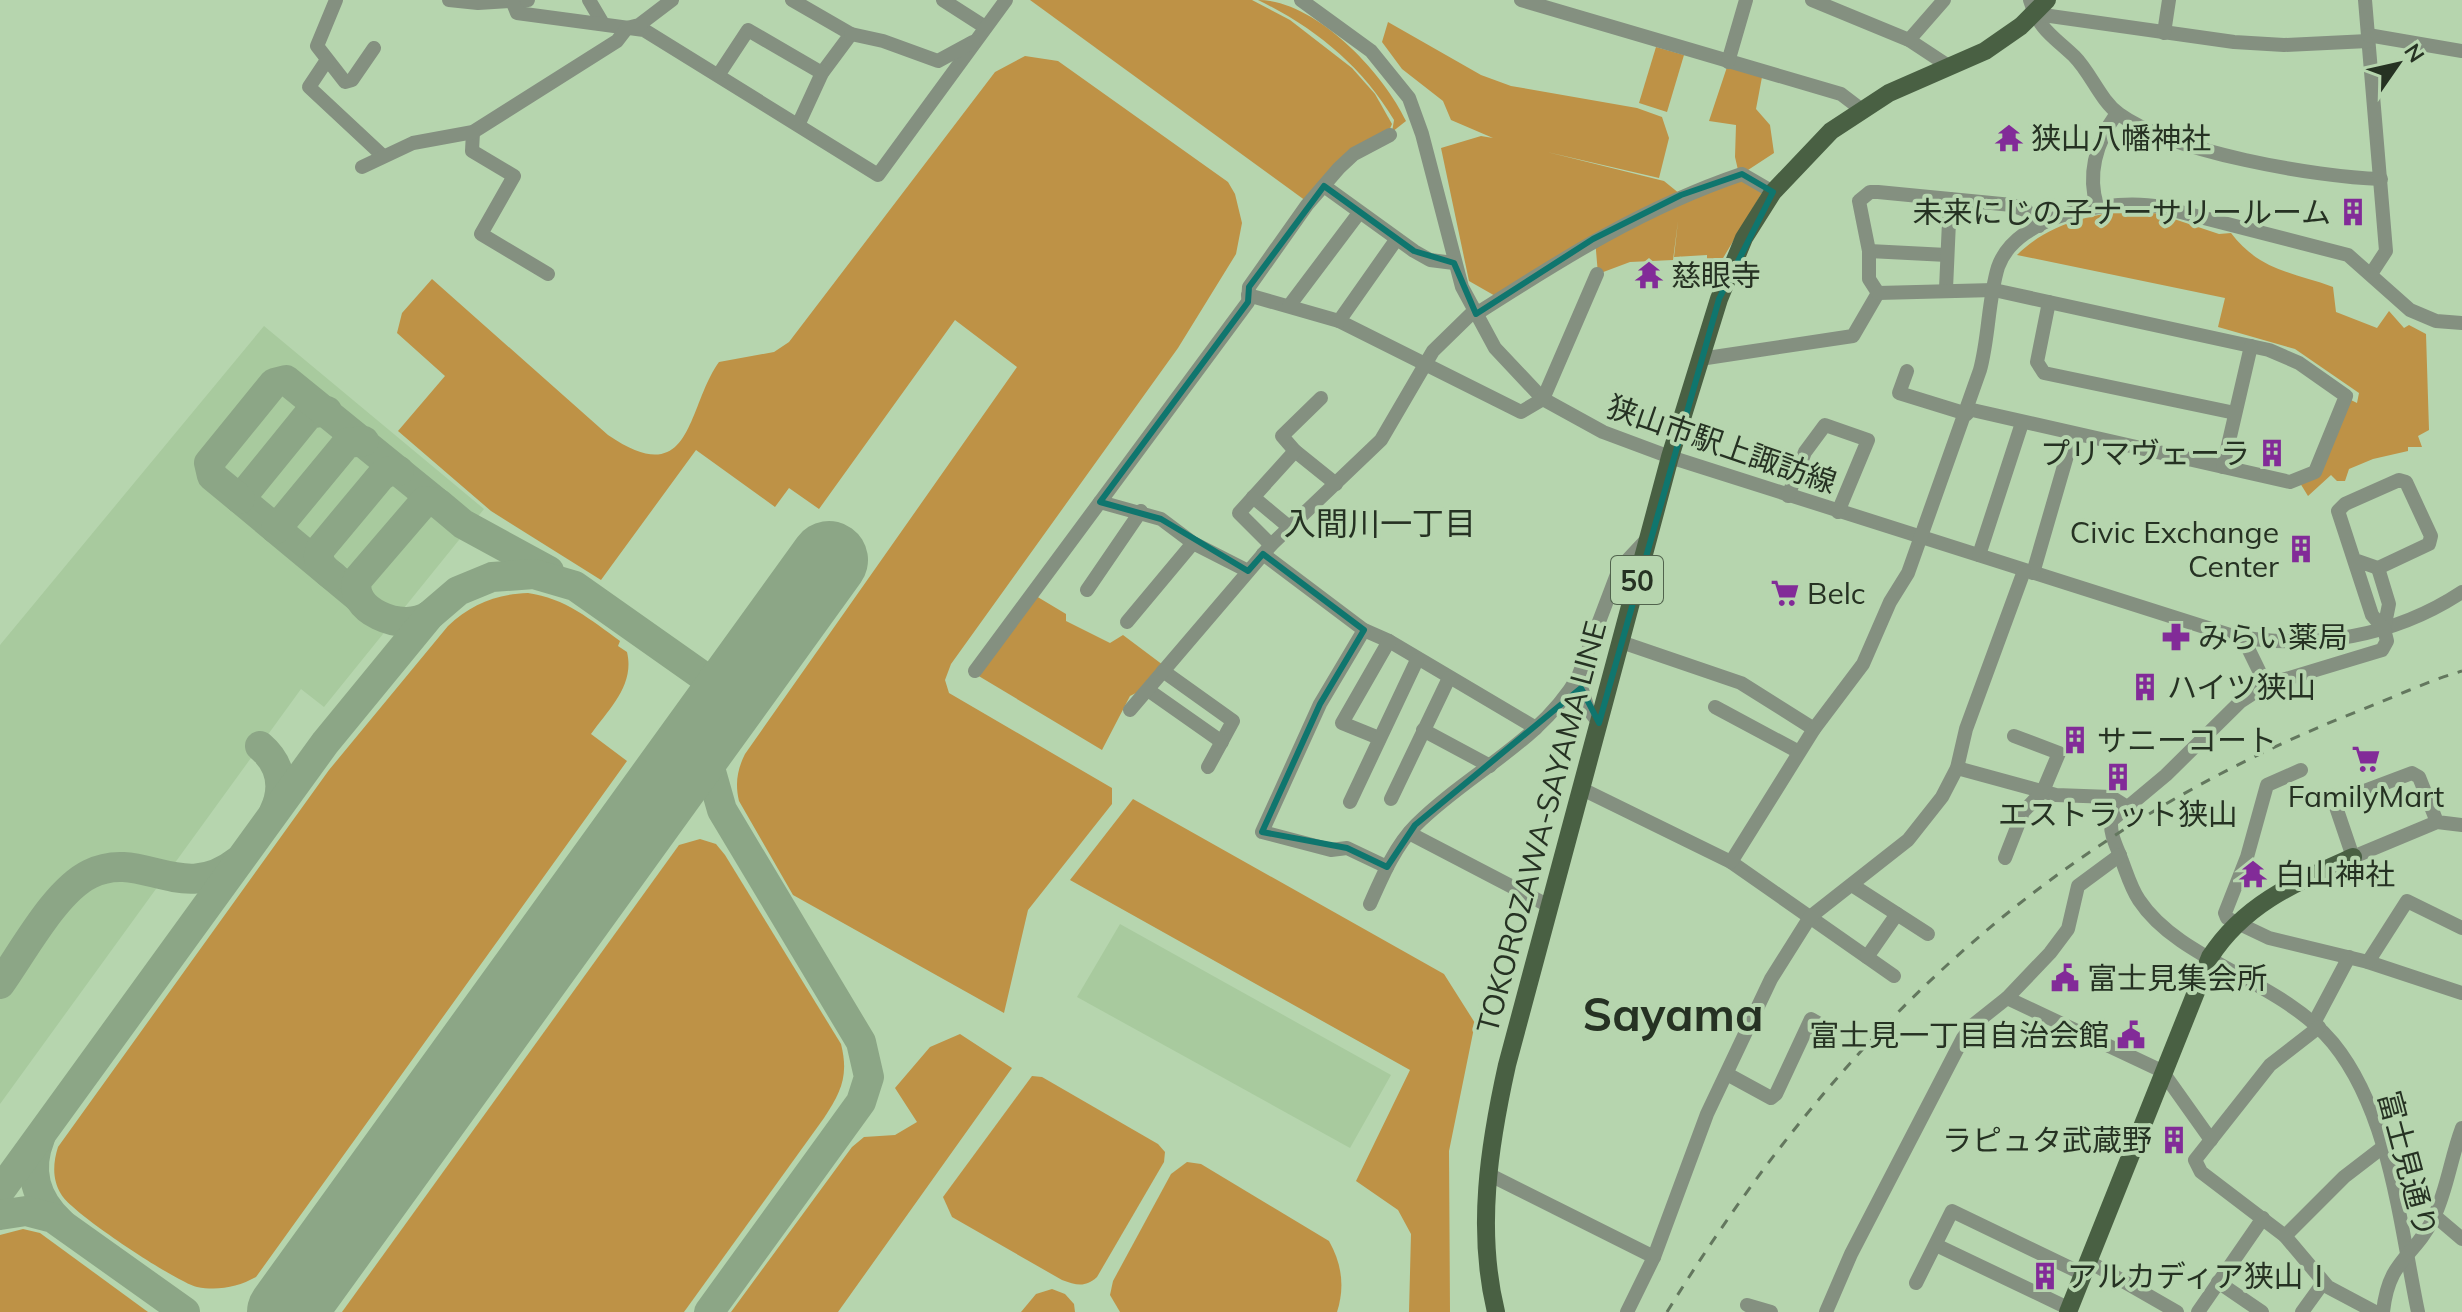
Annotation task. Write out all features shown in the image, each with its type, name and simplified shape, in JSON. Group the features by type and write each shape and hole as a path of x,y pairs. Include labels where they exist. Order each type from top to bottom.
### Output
{"main road":[{"name":"TOKOROZAWA-SAYAMA LINE","path":"1498,1312 1487,1274 1488,1174 1491,1138 1507,1065 1670,457 1729,269 1757,213 1814,146 1889,93 1994,45 2038,5"},
{"path":"2069,1310 2210,957 2236,924 2286,886 2353,857"}],"street":[{"path":"336,0 317,46 345,82 352,80 374,48"},
{"path":"449,0 520,2 517,13 644,30 799,123 878,175 1006,0"},
{"path":"589,0 602,22"},
{"path":"362,167 413,143 473,132 617,41 627,28 639,25 672,0"},
{"path":"792,0 851,34 883,41 938,61 974,42"},
{"path":"943,0 985,27"},
{"name":"狭山市駅上諏訪線","path":"1301,0 1371,51 1409,98 1422,134 1454,263 1475,312 1505,361 1543,399 1592,428 1788,496 2243,638 2292,643 2357,636 2415,619 2462,592"},
{"path":"1521,0 1841,94 1862,110"},
{"path":"1728,62 1746,0"},
{"path":"1812,0 1909,40 1950,67"},
{"path":"1909,40 1944,0"},
{"path":"2164,33 2169,0"},
{"path":"2365,0 2386,251 2371,274"},
{"path":"2381,179 2290,168 2216,151 2145,129 2117,113 2076,58 2039,26 2038,5 2164,33 2284,45 2368,38 2462,51"},
{"path":"719,74 748,30 822,73"},
{"path":"799,123 822,73 851,34"},
{"path":"327,60 309,87 383,156"},
{"path":"2097,206 2092,173 2106,128 2117,113"},
{"path":"473,132 472,151 514,176 481,234 548,274"},
{"path":"975,671 1248,302 1249,287 1324,186 1354,154 1390,135"},
{"path":"1130,710 1267,550 1389,429 1425,362 1451,330 1593,239 1681,195 1742,174 1773,192"},
{"path":"1324,186 1396,240 1430,260 1454,263"},
{"path":"1878,293 1869,279 1869,251 1860,209 1863,196 1878,192 2019,206 2039,226"},
{"path":"1946,289 1950,199"},
{"path":"1731,862 1814,729 1863,664 1923,537 1968,411 1989,338 1999,265 2012,246 2039,226 2097,206 2148,205 2335,250 2358,262 2422,317 2462,323"},
{"path":"1289,306 1359,213"},
{"path":"1339,321 1396,240"},
{"path":"1869,251 1947,255"},
{"path":"1248,295 1339,321 1521,412 1543,399 1597,274"},
{"path":"1878,293 1994,290 2251,346 2299,363 2346,396 2315,472 2290,482 1899,393 1907,371"},
{"path":"1700,359 1853,336 1878,293"},
{"path":"2049,302 2037,362 2044,373 2235,413"},
{"path":"2223,467 2251,346"},
{"path":"1321,398 1282,436 1295,451 1336,484"},
{"path":"1979,555 2022,423"},
{"path":"1788,496 1805,452 1825,425 1868,440 1838,512"},
{"path":"1627,1312 1654,1257 1701,1128 1771,979 1810,917 1924,824 1957,768 1971,715 2028,572 2073,435"},
{"path":"1295,451 1239,513 1267,550 1364,630 1389,641 1536,728"},
{"path":"2355,560 2378,568 2425,547 2431,539 2409,484 2402,480 2345,504 2338,511 2372,615 2384,629"},
{"path":"1253,497 1289,527"},
{"path":"1100,502 1161,519 1193,543 1248,571"},
{"path":"1087,590 1141,511"},
{"path":"1370,904 1387,867 1409,833 1561,706 1578,677 1619,569 1648,538"},
{"path":"1127,622 1193,543"},
{"path":"1957,768 2043,791 2111,797 2127,807 2193,750 2240,702 2266,685 2380,652 2387,641 2384,629 2389,604 2378,568"},
{"path":"2389,604 2415,619"},
{"path":"2357,636 2372,615"},
{"path":"1364,630 1320,704 1262,832 1331,850 1347,848 1387,867"},
{"path":"2243,638 2266,685"},
{"path":"1379,738 1342,723 1389,641"},
{"path":"1621,642 1741,683 1814,729"},
{"path":"1350,802 1417,660"},
{"path":"1163,671 1233,721 1208,767"},
{"path":"1578,677 1588,709 1599,723"},
{"path":"1391,799 1449,678"},
{"path":"1148,690 1222,742"},
{"path":"1715,707 1799,752"},
{"path":"1423,730 1490,766"},
{"path":"2005,858 2023,812 2043,791 2059,753 2014,736"},
{"path":"2301,770 2267,785 2247,857 2225,913 2236,924 2269,938 2368,962 2462,993"},
{"path":"2437,822 2419,777 2412,773 2343,799 2336,807 2353,857 2437,822 2462,825"},
{"path":"1582,789 1731,862 1894,976"},
{"name":"富士見通り","path":"2127,807 2111,821 2110,831 2131,885 2150,913 2210,957 2287,1001 2317,1025 2354,1072 2376,1122 2383,1147 2418,1312"},
{"path":"1409,833 1549,906"},
{"path":"1826,1312 1858,1241 1963,1038 2050,953 2068,929 2078,886 2120,855"},
{"path":"1852,885 1928,934"},
{"path":"2368,962 2407,901 2462,928"},
{"path":"1867,957 1897,914"},
{"path":"2349,957 2317,1025 2270,1065 2195,1160 2201,1172 2285,1236 2323,1283 2375,1312"},
{"path":"2007,998 2162,1071 2211,1140"},
{"path":"1727,1074 1771,1098 1811,1019 1830,1030"},
{"path":"2383,1312 2386,1286 2394,1269 2435,1216 2462,1128"},
{"path":"2285,1236 2344,1177 2383,1147"},
{"path":"1488,1174 1654,1257"},
{"path":"1916,1283 1952,1211 2085,1268 2177,1312"},
{"path":"2435,1216 2462,1239"},
{"path":"2198,1312 2263,1218"},
{"path":"1936,1245 2069,1310"},
{"path":"2218,1282 2262,1312"},
{"path":"2302,1312 2323,1283"},
{"path":"1747,1305 1771,1312"},
{"path":"1498,1312 1509,1312"}],"highlighted area":[{"path":"1742,174 1773,192 1719,299 1599,723 1581,688 1415,825 1387,867 1347,848 1262,832 1320,704 1364,630 1263,554 1248,571 1161,519 1100,502 1248,302 1249,287 1324,186 1414,251 1454,263 1476,314 1593,239 1681,195"}],"shaded area":[{"path":"1030,0 1252,0 1290,20 1352,68 1375,94 1392,124 1389,131 1306,201"},
{"path":"1258,0 1280,3 1302,12 1345,42 1381,81 1406,121 1392,132 1394,120 1351,65 1299,23"},
{"path":"1388,22 1481,75 1511,86 1637,108 1662,117 1669,138 1659,178 1547,152 1664,181 1680,194 1497,297 1469,281 1441,148 1481,136 1493,138 1451,120 1443,101 1402,69 1382,42"},
{"path":"1656,47 1684,55 1667,112 1639,103"},
{"path":"1025,56 1058,61 1228,182 1235,194 1242,223 1236,254 1178,348 951,664 945,680 949,693 1112,788 1112,804 1028,910 1004,1013 793,895 739,801 737,783 745,754 1017,367 955,320 819,509 789,488 775,507 696,450 601,580 491,511 398,431 445,376 397,333 402,313 432,279 608,435 636,450 657,455 672,450 683,438 719,362 774,352 789,342 995,72"},
{"path":"1727,67 1762,77 1756,109 1770,125 1774,153 1748,170 1738,170 1735,157 1736,125 1709,121"},
{"path":"1742,176 1763,191 1707,285 1707,255 1674,257 1678,221 1673,260 1630,262 1598,274 1595,239"},
{"path":"2135,210 2159,214 2219,234 2231,233 2242,246 2265,263 2333,287 2336,312 2377,328 2389,311 2404,328 2409,325 2426,334 2429,430 2418,436 2422,447 2408,447 2408,451 2373,459 2349,469 2345,481 2337,481 2331,475 2308,496 2300,483 2351,400 2357,403 2359,393 2295,349 2218,327 2225,298 2017,255 2043,235 2072,222"},
{"path":"264,326 484,509 324,707 301,689 0,1104 0,645"},
{"path":"528,593 577,611 620,641 618,646 627,652 624,686 591,734 627,761 256,1277 235,1286 220,1288 197,1287 185,1282 124,1245 69,1203 61,1194 55,1177 58,1147 329,770 448,626 485,602 505,595"},
{"path":"1036,596 1066,614 1066,621 1110,643 1123,635 1163,665 1140,691 1130,696 1102,750 977,675"},
{"path":"1133,799 1444,974 1475,1023 1449,1151 1450,1312 1409,1312 1411,1234 1398,1210 1356,1181 1410,1070 1070,880"},
{"path":"700,839 716,844 725,855 841,1044 844,1075 839,1092 824,1118 684,1312 342,1312 679,845"},
{"path":"1120,924 1391,1075 1350,1148 1077,997"},
{"path":"960,1034 1012,1068 838,1312 731,1312 852,1147 864,1137 895,1135 917,1122 895,1088 930,1047"},
{"path":"1032,1076 1042,1077 1158,1144 1165,1152 1164,1162 1097,1277 1084,1284 1062,1280 952,1217 943,1197"},
{"path":"1187,1162 1201,1164 1329,1241 1341,1276 1337,1312 1120,1312 1110,1295 1113,1281 1171,1174"},
{"path":"23,1229 40,1233 148,1312 0,1312 0,1235"},
{"path":"1052,1289 1065,1294 1074,1304 1075,1312 1021,1312 1036,1294"}],"taxiway":[{"path":"240,499 212,476 209,463 274,383 286,380 435,501"},
{"path":"327,411 309,414 240,499 359,598"},
{"path":"276,529 347,443 364,441"},
{"path":"333,576 321,564 321,548 381,476 389,471 399,471"},
{"path":"430,615 405,622 392,620 368,608 356,590 358,579 425,501 438,503 463,524 549,571"},
{"path":"0,1191 325,743 430,615 458,591 492,577 534,574 575,586 731,696"},
{"path":"709,726 708,761 722,810 861,1042 869,1077 861,1102 709,1312"},
{"path":"260,746 272,760 279,776 280,794 274,812"},
{"path":"0,984 52,908 77,882 90,874 127,867 180,878 198,878 217,873 238,861"},
{"path":"40,1138 34,1162 36,1184 45,1205 61,1223"},
{"path":"0,1215 26,1211 53,1218 185,1312"},
{"path":"284,1312 295,1299"}],"runway":[{"path":"286,1312 829,560"}],"railway":[{"path":"1667,1312 1734,1210 1805,1117 1881,1030 1962,951 2050,880 2146,816 2249,759 2361,710 2462,671"}],"place":[{"name":"狭山八幡神社","path":"2009,138"},
{"name":"未来にじの子ナーサリールーム","path":"2353,212"},
{"name":"慈眼寺","path":"1649,275"},
{"name":"プリマヴェーラ","path":"2272,453"},
{"name":"Civic Exchange Center","path":"2301,549"},
{"name":"Belc","path":"1785,593"},
{"name":"みらい薬局","path":"2176,637"},
{"name":"ハイツ狭山","path":"2145,687"},
{"name":"サニーコート","path":"2075,740"},
{"name":"FamilyMart","path":"2366,759"},
{"name":"エストラット狭山","path":"2118,777"},
{"name":"白山神社","path":"2253,874"},
{"name":"富士見集会所","path":"2065,978"},
{"name":"富士見一丁目自治会館","path":"2131,1035"},
{"name":"ラピュタ武蔵野","path":"2174,1140"},
{"name":"アルカディア狭山Ⅰ","path":"2045,1276"}],"district":[{"name":"入間川一丁目","path":"1380,523"},
{"name":"Sayama","path":"1673,1014"}]}
